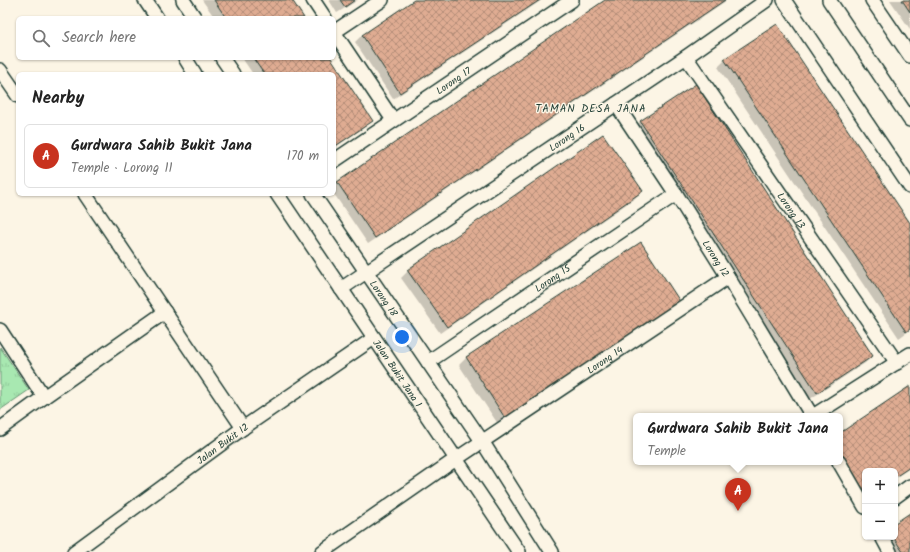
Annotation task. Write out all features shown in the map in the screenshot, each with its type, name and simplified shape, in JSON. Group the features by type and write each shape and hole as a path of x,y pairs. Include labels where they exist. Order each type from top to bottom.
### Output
{"street":[{"path":"145,0 157,16"},
{"path":"183,0 194,16"},
{"path":"313,0 324,16"},
{"path":"336,31 382,0"},
{"name":"Lorong 17","path":"336,160 572,0"},
{"name":"Lorong 16","path":"341,289 686,57 767,0"},
{"path":"784,0 910,187"},
{"path":"829,0 910,120"},
{"path":"872,0 910,56"},
{"path":"336,35 393,120"},
{"name":"Lorong 13","path":"686,57 897,363"},
{"path":"186,60 194,72"},
{"path":"223,60 232,72"},
{"path":"0,70 16,93"},
{"name":"Lorong 12","path":"616,104 676,194 810,413"},
{"name":"Lorong 15","path":"428,362 676,194"},
{"path":"86,196 243,428"},
{"name":"Jalan Bukit Jana 1","path":"278,196 519,552"},
{"name":"Lorong 18","path":"314,196 482,441 552,552"},
{"name":"Lorong 14","path":"331,549 482,441 728,277"},
{"path":"0,429 165,312"},
{"path":"0,330 44,397"},
{"name":"Jalan Bukit 12","path":"74,552 243,428 374,338"},
{"path":"817,413 910,354"},
{"path":"841,465 864,504"},
{"path":"898,494 910,486"},
{"path":"884,540 890,552"}],"green space":[{"path":"0,347 29,390 0,410"}],"building":[{"path":"214,0 292,0 303,16 225,16"},
{"path":"340,0 355,0 345,7"},
{"path":"414,0 540,0 400,93 362,35"},
{"path":"605,0 725,0 375,238 337,182"},
{"path":"902,0 910,0 910,12"},
{"path":"777,24 910,223 910,329 906,332 724,59"},
{"path":"254,60 332,60 373,121 336,146 336,72 263,72"},
{"path":"696,84 873,356 817,393 640,121"},
{"path":"603,134 643,191 447,327 407,270"},
{"path":"641,242 681,303 505,418 466,357"},
{"path":"910,386 910,467 898,475 898,468 862,468 862,489 843,460 843,431"},
{"path":"910,513 910,552 903,552 895,540 898,540 898,521"}],"place":[{"name":"Gurdwara Sahib Bukit Jana","path":"738,511"}],"district":[{"name":"TAMAN DESA JANA","path":"591,108"}]}
